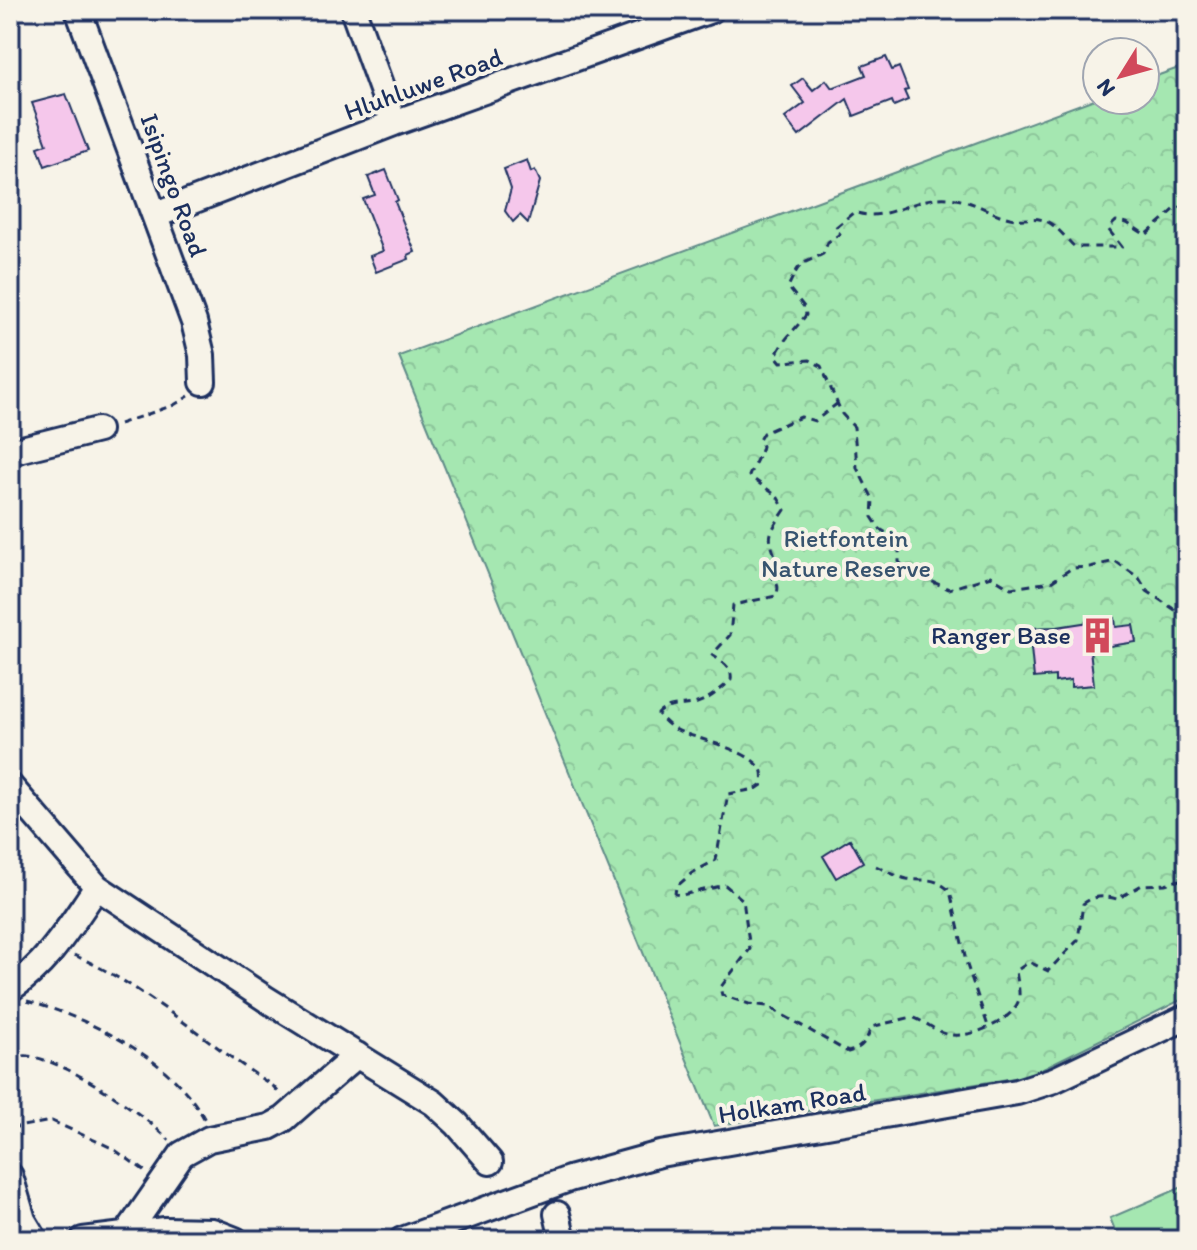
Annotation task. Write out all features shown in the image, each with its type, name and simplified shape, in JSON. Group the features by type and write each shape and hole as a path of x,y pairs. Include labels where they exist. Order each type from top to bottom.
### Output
{"street":[{"name":"Isipingo Road","path":"78,10 194,322 204,369 203,382"},
{"path":"353,10 394,123"},
{"name":"Hluhluwe Road","path":"156,215 394,123 711,10"},
{"path":"10,452 98,430"},
{"path":"10,786 97,887 266,999 434,1103 490,1162"},
{"path":"17,994 22,981 57,948 97,887"},
{"name":"Holkam Road","path":"402,1240 438,1235 569,1179 660,1154 1017,1092 1054,1080 1187,1017"},
{"path":"136,1238 161,1182 182,1154 209,1139 269,1127 292,1113 357,1055"},
{"path":"10,1176 23,1220 35,1240"},
{"path":"557,1214 563,1240"},
{"path":"83,1240 136,1238 165,1230 204,1231 235,1240"}],"path":[{"path":"1187,205 1175,209 1146,235 1127,223 1116,221 1108,229 1122,247 1097,249 1075,247 1053,224 1037,217 1016,219 960,199 937,198 887,214 865,216 854,212 835,228 840,234 828,242 823,254 806,259 797,267 788,287 805,308 806,315 782,341 776,356 781,362 810,360 821,366 842,414 854,427 858,447 857,468 873,499 872,517 880,529 899,541 899,562 910,572 949,589 991,576 1011,588 1051,582 1072,568 1115,561 1139,578 1147,591 1187,618"},
{"path":"98,430 174,405 197,390 203,382"},
{"path":"838,403 815,421 801,417 763,433 759,440 761,452 749,476 777,496 785,510 769,533 779,566 772,578 777,583 776,596 733,605 730,635 712,655 729,667 731,680 697,703 663,709 658,714 679,732 735,751 762,771 762,785 728,794 716,860 692,873 676,887 675,894 682,895 725,885 743,900 750,949 720,988 722,995 767,1006 848,1052 867,1041 871,1027 912,1017 947,1034 975,1035 989,1029 1019,1001 1016,971 1029,962 1048,971 1078,940 1083,904 1103,896 1117,899 1142,885 1165,884 1187,878"},
{"path":"876,866 905,879 928,878 950,891 967,965 989,1029"},
{"path":"57,948 102,968 156,1001 273,1086 292,1113"},
{"path":"17,994 68,1012 119,1038 180,1084 205,1119 209,1139"},
{"path":"10,1060 26,1056 55,1064 117,1097 167,1137 182,1154"},
{"path":"10,1128 52,1121 112,1148 161,1182"}],"green space":[{"name":"Rietfontein Nature Reserve","path":"1187,65 1187,997 1027,1076 714,1126 399,356 1081,104 1081,116 1161,116 1161,74"},
{"path":"1187,1185 1187,1239 1119,1240 1110,1218"}],"building":[{"path":"886,57 892,70 899,67 908,90 904,91 908,100 894,106 892,101 854,116 847,99 799,136 785,118 805,103 792,86 803,78 813,90 826,80 832,88 866,75 862,66"},
{"path":"66,94 88,151 45,166 38,147 47,144 32,103"},
{"path":"527,160 531,172 535,170 540,181 528,223 520,215 513,222 505,211 511,189 504,169"},
{"path":"386,170 415,252 408,255 409,259 376,272 370,256 383,251 363,199 375,195 368,177"},
{"path":"1115,618 1116,627 1133,625 1136,642 1090,649 1094,685 1071,687 1071,680 1055,682 1055,676 1034,678 1029,628"},
{"path":"850,839 863,862 836,878 823,856"}],"place":[{"name":"Ranger Base","path":"1097,635"}]}
